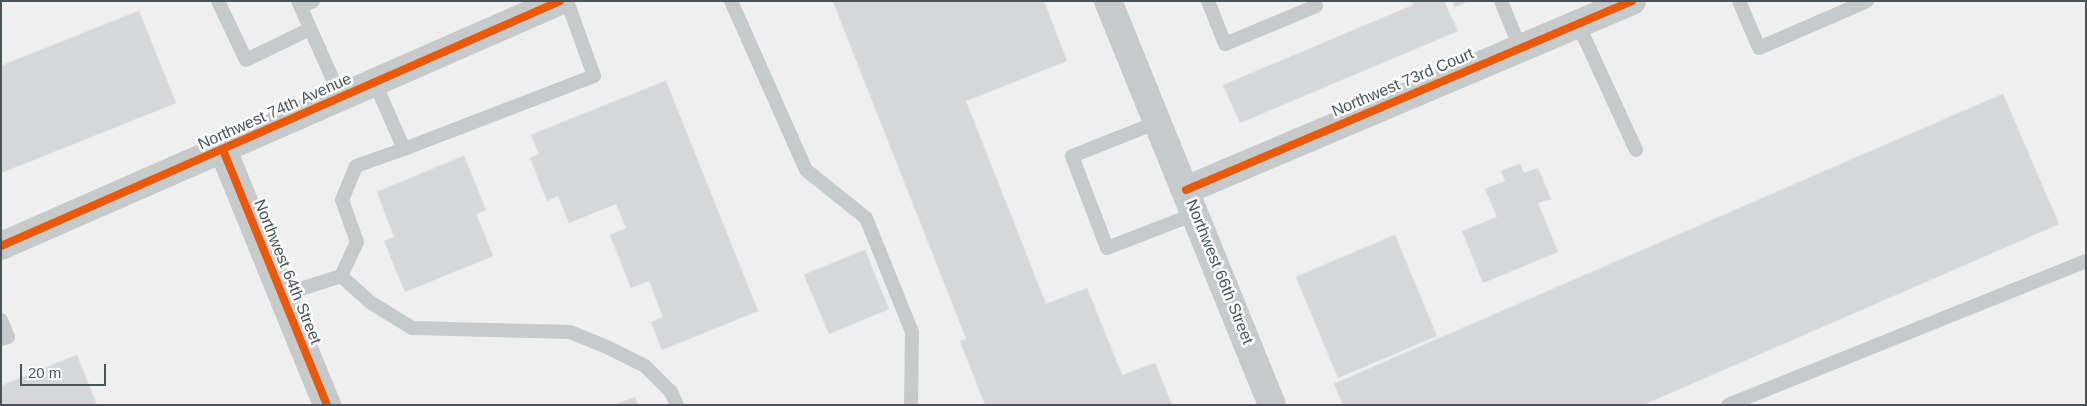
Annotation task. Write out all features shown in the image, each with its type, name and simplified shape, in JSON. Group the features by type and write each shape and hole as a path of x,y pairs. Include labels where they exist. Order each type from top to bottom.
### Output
{"street":[{"name":"Northwest 74th Avenue","path":"1,246 560,1"},
{"name":"Northwest 66th Street","path":"1108,1 1190,202 1267,403"},
{"name":"Northwest 73rd Court","path":"1190,202 1520,48 1632,1"},
{"name":"Northwest 64th Street","path":"223,150 327,405"}],"lane":[{"path":"218,1 246,60 310,29"},
{"path":"282,295 341,276 357,242 342,200 356,166 594,76 568,1"},
{"path":"731,1 806,170 866,218 912,332 911,405"},
{"path":"1208,1 1225,44 1319,3"},
{"path":"1501,1 1520,48"},
{"path":"1739,1 1759,48 1867,1"},
{"path":"304,3 310,29 341,98"},
{"path":"1578,24 1636,150"},
{"path":"375,83 404,149"},
{"path":"1158,122 1072,156 1108,248 1190,202"},
{"path":"1728,405 2086,261"},
{"path":"341,276 370,302 412,328 570,332 607,347 644,366 672,392 677,405"},
{"path":"1,320 8,336 1,339"}],"building":[{"path":"833,1 1044,1 1067,61 966,101 1046,304 1087,288 1122,375 1155,363 1172,405 985,405 960,341 966,339"},
{"path":"1412,1 1444,1 1458,31 1240,123 1223,85 1413,5"},
{"path":"1452,1 1468,1 1455,7"},
{"path":"139,11 176,103 1,173 1,66"},
{"path":"666,81 758,311 662,350 651,322 663,317 649,281 631,288 610,235 626,228 616,204 569,223 558,196 547,201 530,158 539,154 531,135"},
{"path":"2003,94 2059,224 1643,405 1343,405 1334,384"},
{"path":"464,156 486,210 476,214 493,256 405,292 384,241 394,237 377,192"},
{"path":"1520,164 1524,173 1538,168 1551,199 1538,203 1558,252 1483,283 1462,231 1497,217 1485,189 1505,181 1501,171"},
{"path":"1395,235 1437,336 1338,378 1296,277"},
{"path":"865,250 889,309 829,334 804,275"},
{"path":"77,355 97,405 1,405 1,386"},
{"path":"635,397 638,405 615,405"}],"cycle path":[{"path":"1,246 560,1"},
{"path":"1186,190 1632,1"},
{"path":"223,150 327,405"}]}
